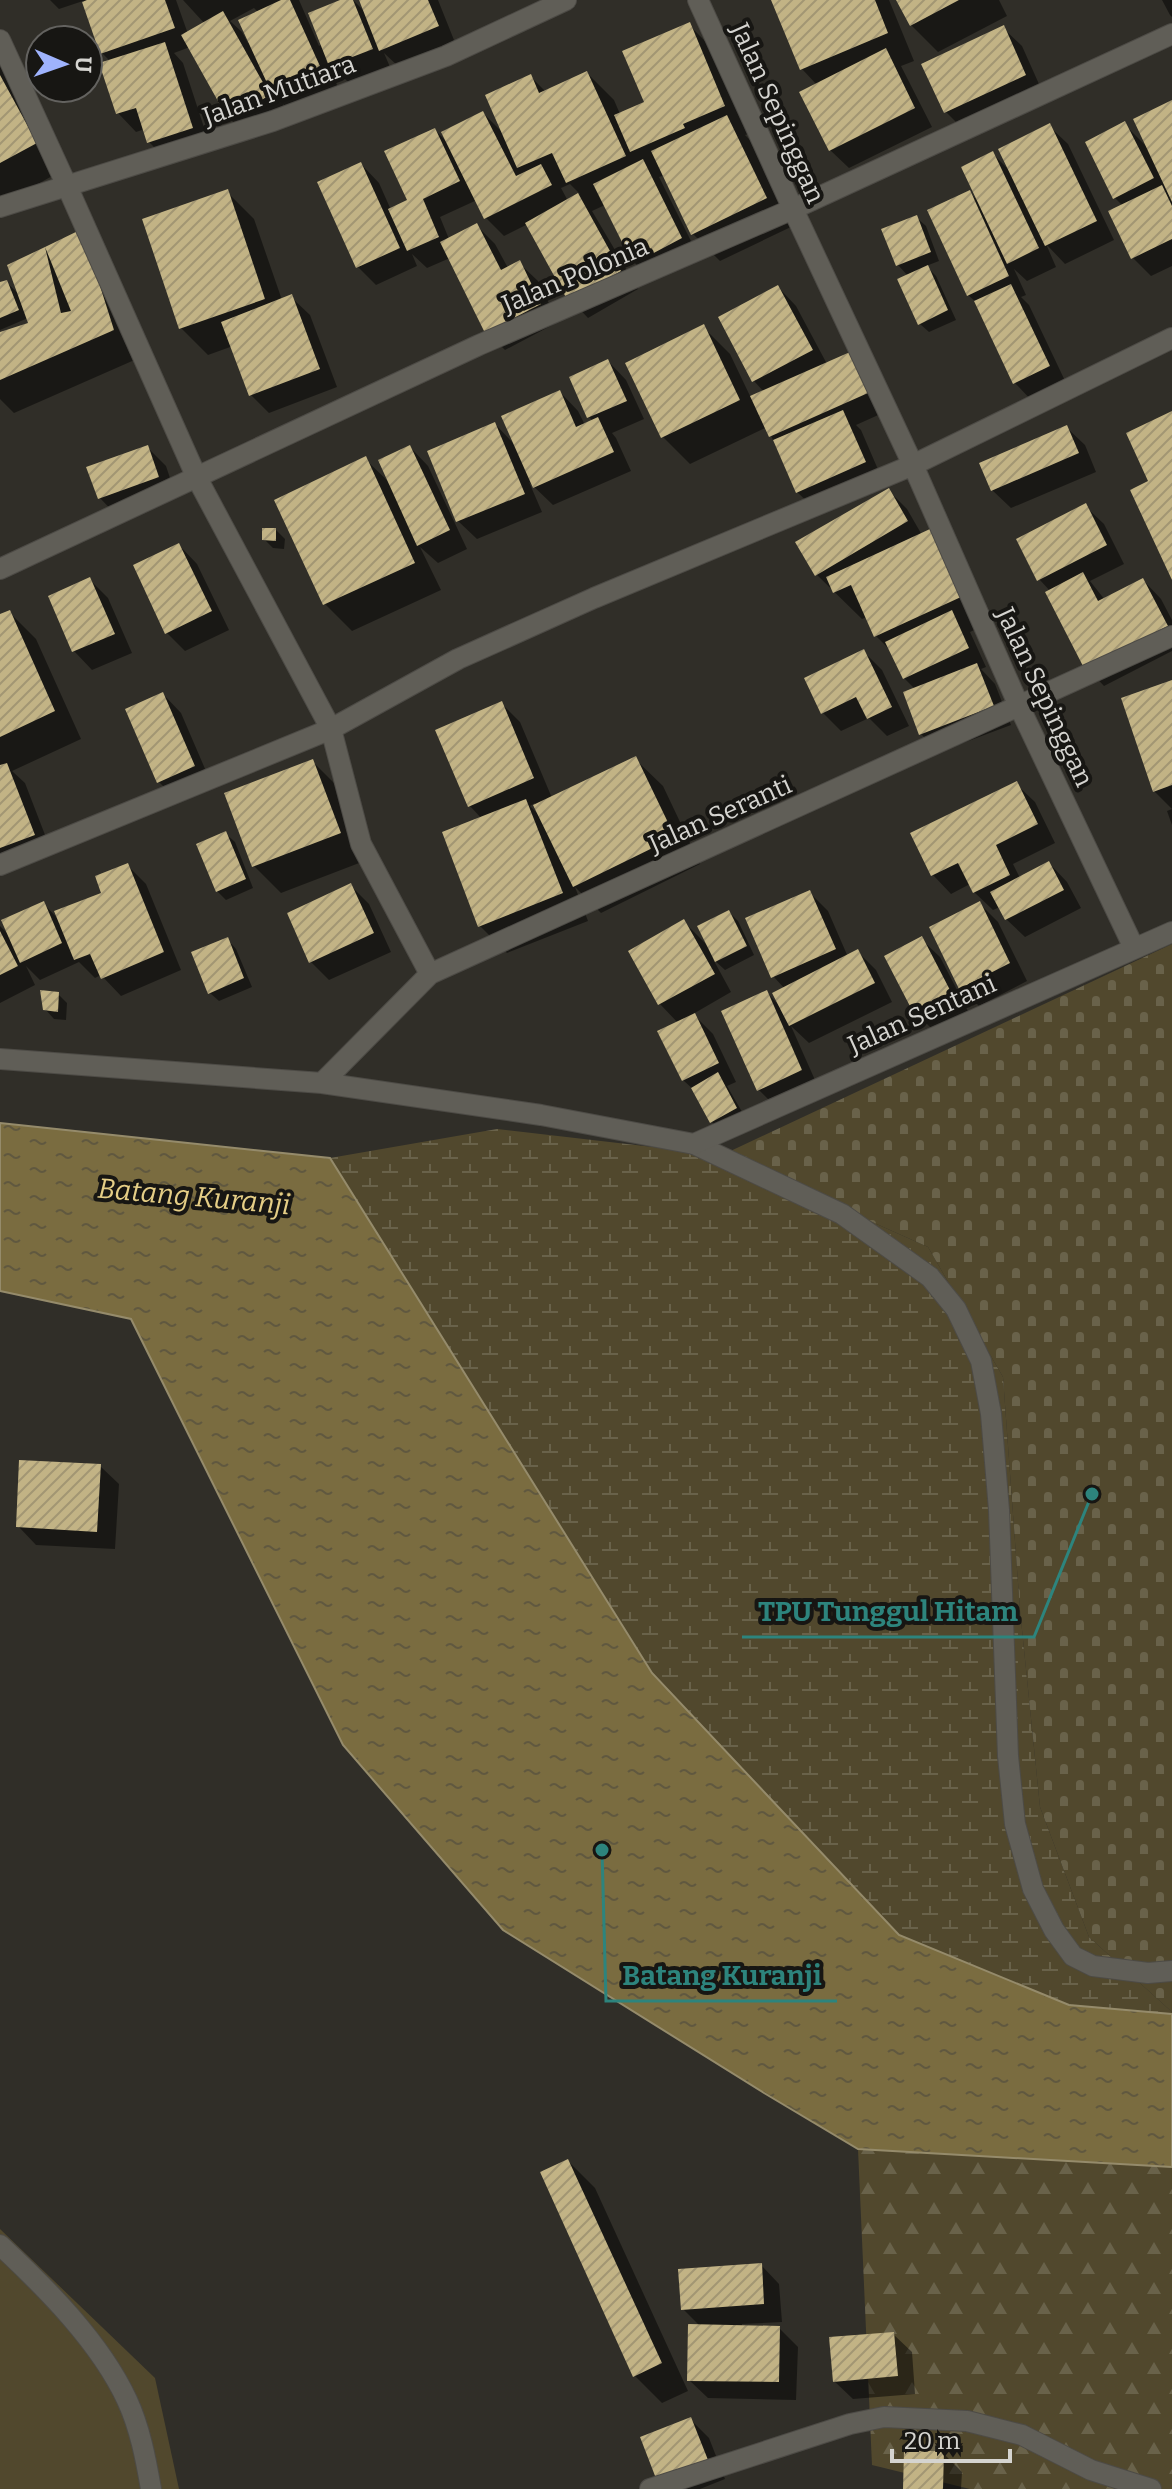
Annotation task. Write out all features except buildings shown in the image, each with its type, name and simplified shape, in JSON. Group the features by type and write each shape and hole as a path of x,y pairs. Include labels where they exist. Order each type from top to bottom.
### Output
{"street":[{"name":"Jalan Mutiara","path":"0,207 273,121 446,56 566,0"},
{"name":"Jalan Sepinggan","path":"698,0 913,465 1019,706 1134,948"},
{"name":"Jalan Polonia","path":"0,569 479,345 793,209 1172,34"},
{"path":"0,40 197,478 331,729 361,844 430,974"},
{"path":"0,865 331,729 471,653 594,598 913,465 1172,338"},
{"name":"Jalan Seranti","path":"322,1083 430,974 1172,636"},
{"name":"Jalan Sentani","path":"694,1144 1172,932"},
{"path":"0,1059 322,1083 541,1115 694,1144 842,1214 930,1277 956,1309 981,1361 991,1414 999,1510 1008,1756 1015,1824 1033,1889 1054,1930 1073,1956 1093,1966 1148,1973 1172,1971"},
{"path":"0,2245 84,2333 110,2368 129,2403 145,2455 151,2489"},
{"path":"656,2488 850,2424 884,2417 967,2421 1022,2435 1091,2480 1151,2489"}],"green space":[{"path":"1172,944 1172,2012 1089,1937 1040,1807 1020,1610 1003,1377 928,1247 722,1155"},
{"path":"497,1129 722,1155 928,1247 1003,1377 1020,1610 1040,1807 1089,1937 1172,2014 1070,2005 899,1935 652,1673 330,1158"},
{"path":"858,2149 1172,2167 1172,2489 970,2489 872,2465"},
{"path":"0,2229 155,2378 179,2489 0,2489"}],"water":[{"path":"0,1123 330,1158 652,1673 899,1935 1069,2005 1172,2014 1172,2167 858,2149 503,1930 343,1745 131,1319 0,1291"}],"place":[{"name":"TPU Tunggul Hitam","path":"1092,1494"},
{"name":"Batang Kuranji","path":"602,1850"}]}
